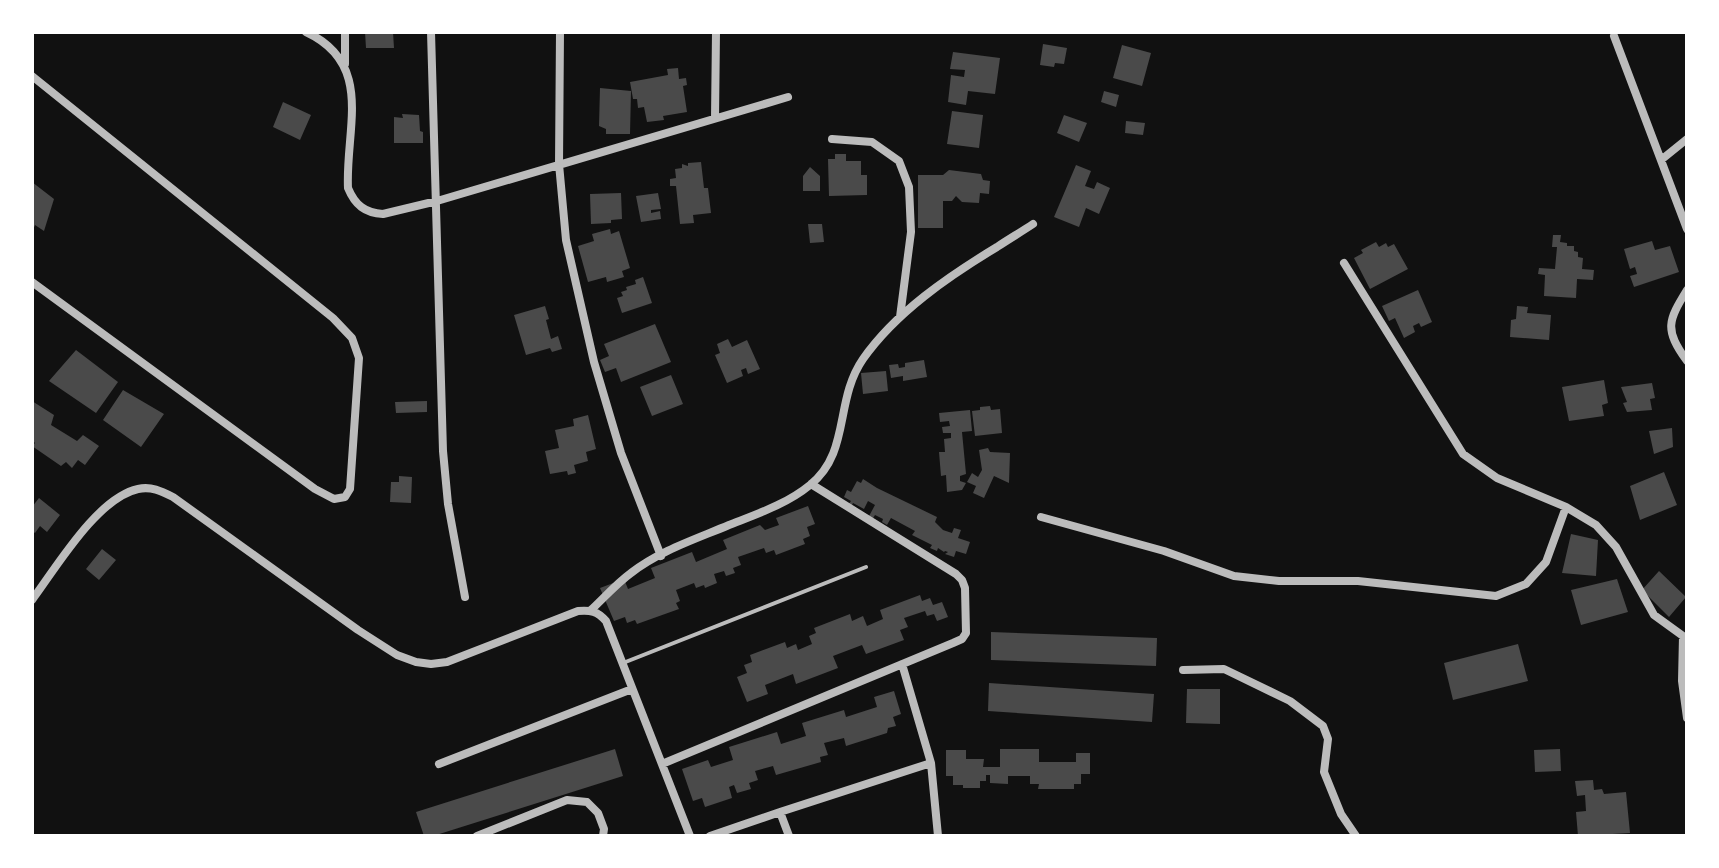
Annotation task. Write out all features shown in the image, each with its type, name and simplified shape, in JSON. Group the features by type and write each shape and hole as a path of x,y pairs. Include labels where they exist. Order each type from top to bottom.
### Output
{"street":[{"path":"306,32 331,48 345,65"},
{"path":"345,32 345,65 351,90 348,188 352,199 365,211 383,214 437,201 788,97"},
{"path":"431,32 443,451 448,504 465,597"},
{"path":"560,32 559,164 566,240 594,362 621,453 661,556"},
{"path":"715,118 716,32"},
{"path":"1614,36 1687,229"},
{"path":"32,76 333,318 352,338 359,358 350,489 345,497 334,499 315,489 32,282"},
{"path":"832,139 872,142 899,161 909,187 911,232 900,317"},
{"path":"1661,160 1687,139"},
{"path":"591,610 632,572 798,495 811,484 830,463 838,442 845,400 856,370 876,341 900,317 960,271 1033,224"},
{"path":"1344,263 1463,454 1497,478 1566,507 1596,525 1616,547 1654,615 1685,636 1682,681 1687,718"},
{"path":"1687,290 1670,325 1673,337 1687,361"},
{"path":"662,764 962,639 966,633 965,588 956,574 811,484"},
{"path":"32,600 98,513 135,489 147,488 158,489 173,497 358,630 397,655 416,662 447,662 578,611 591,610 606,621 690,836"},
{"path":"1041,517 1164,551 1234,576 1279,581 1358,581 1496,596 1526,584 1546,562 1566,507"},
{"path":"902,664 931,763 938,836"},
{"path":"1183,670 1224,669 1290,701 1323,726 1328,739 1324,772 1341,814 1356,836"},
{"path":"439,764 632,689"},
{"path":"710,836 931,763"},
{"path":"477,836 567,800 587,802 598,813 604,829 603,836"},
{"path":"780,812 789,836"}],"lane":[{"path":"623,663 866,567"}],"building":[{"path":"365,32 393,32 394,48 366,48"},
{"path":"1043,44 1067,48 1064,64 1055,63 1054,67 1040,65"},
{"path":"1122,45 1151,53 1142,86 1113,78"},
{"path":"953,52 1000,58 995,94 968,91 966,105 948,102 951,75 964,77 965,70 950,69"},
{"path":"678,68 679,79 686,78 687,85 683,86 687,112 647,122 644,107 638,108 637,99 633,99 630,82 668,75 667,69"},
{"path":"600,88 631,91 630,134 606,134 606,129 599,126"},
{"path":"1104,91 1119,95 1116,107 1101,102"},
{"path":"283,102 311,115 300,140 273,127"},
{"path":"952,111 983,115 979,148 947,144"},
{"path":"402,114 419,115 423,143 394,143 394,117 403,118"},
{"path":"1064,115 1087,123 1079,142 1057,133"},
{"path":"1126,121 1145,123 1143,135 1125,133"},
{"path":"835,154 846,154 846,161 861,161 861,175 867,175 867,195 829,196 828,159 835,159"},
{"path":"701,162 711,213 693,215 694,223 680,224 676,186 670,186 670,179 676,178 675,169 682,168 682,164 688,166 688,163"},
{"path":"1076,165 1091,171 1085,186 1094,189 1097,182 1110,188 1099,214 1086,208 1079,227 1054,217"},
{"path":"810,167 820,176 820,191 803,191 803,176"},
{"path":"949,170 981,174 983,180 990,181 989,194 980,193 979,203 962,202 956,196 952,201 943,201 943,228 918,228 918,175 943,175"},
{"path":"32,182 54,199 44,231 35,225 32,232"},
{"path":"621,193 622,219 591,224 590,194"},
{"path":"658,193 661,209 651,210 651,213 660,211 661,219 641,222 636,196"},
{"path":"808,224 822,224 824,242 810,243"},
{"path":"610,229 611,234 619,231 630,268 622,271 624,277 607,282 606,277 588,282 578,246 594,241 592,234"},
{"path":"1553,235 1561,235 1560,242 1574,246 1578,257 1583,258 1582,269 1594,270 1593,280 1577,279 1576,298 1544,296 1545,275 1538,274 1539,268 1555,269 1557,247 1552,247"},
{"path":"1652,241 1655,250 1670,246 1679,272 1634,287 1630,276 1637,274 1635,267 1630,269 1624,249"},
{"path":"1376,242 1379,247 1386,243 1388,247 1394,244 1408,269 1370,289 1354,258"},
{"path":"643,277 652,303 622,313 617,298 623,296 621,292 627,290 626,287 636,284 635,280"},
{"path":"1418,290 1432,322 1421,327 1419,323 1413,326 1415,332 1404,338 1395,318 1389,321 1382,306"},
{"path":"545,306 551,339 558,336 562,349 552,352 550,348 526,355 514,315"},
{"path":"1517,306 1528,307 1527,313 1551,315 1549,340 1510,337 1511,320 1516,319"},
{"path":"655,324 671,362 621,382 616,368 605,372 600,360 609,356 604,344"},
{"path":"728,339 732,347 747,340 760,369 748,374 746,368 741,370 743,376 727,383 715,355 720,353 717,344"},
{"path":"76,350 118,382 96,413 49,381"},
{"path":"924,360 927,377 903,381 903,376 891,378 889,365 898,364 899,368 905,367 905,363"},
{"path":"886,371 888,391 863,394 861,373"},
{"path":"671,375 683,404 652,416 640,387"},
{"path":"1604,380 1608,403 1602,405 1604,416 1569,421 1562,387"},
{"path":"1652,383 1655,398 1650,399 1652,410 1627,412 1621,387"},
{"path":"123,390 164,414 141,447 103,420"},
{"path":"32,401 54,415 51,425 77,441 83,435 99,446 85,465 78,460 72,468 66,462 61,466 32,446 35,443 32,440"},
{"path":"427,401 427,412 396,413 395,402"},
{"path":"990,406 991,410 1000,409 1002,433 975,436 972,411"},
{"path":"970,410 972,431 962,432 966,474 960,476 960,481 966,483 962,490 947,492 946,475 941,476 939,452 945,452 944,439 951,438 951,433 943,433 942,427 950,426 949,421 940,422 939,413"},
{"path":"588,415 596,449 586,452 588,461 574,465 576,473 550,474 545,451 559,448 555,430 574,426 573,419"},
{"path":"1672,428 1673,447 1654,454 1649,431"},
{"path":"988,448 990,452 1010,453 1009,483 994,476 984,498 973,493 976,486 967,482 972,473 978,477 982,470 979,450"},
{"path":"1664,472 1677,505 1640,520 1630,486"},
{"path":"399,476 412,477 411,503 390,502 391,482 399,482"},
{"path":"863,479 937,517 935,522 943,530 952,533 954,528 961,530 958,538 970,542 966,554 956,551 954,557 938,548 937,551 930,548 932,545 912,535 915,531 891,518 887,525 875,515 872,520 868,518 875,505 868,501 864,509 853,503 851,507 848,505 851,501 844,497 847,490 851,492 857,481 861,483"},
{"path":"39,498 60,515 47,532 40,526 35,533 32,531 32,507"},
{"path":"808,506 815,524 807,527 810,536 803,539 805,544 776,555 774,550 766,553 764,548 738,557 741,565 733,568 735,573 726,576 724,571 714,574 717,583 696,588 694,583 676,590 679,609 637,624 635,620 627,623 625,617 614,621 600,588 624,579 628,589 655,578 651,568 692,552 696,562 727,549 723,540 760,525 765,530 779,525 776,518"},
{"path":"1571,534 1598,540 1596,576 1562,573"},
{"path":"102,549 116,560 99,580 86,569"},
{"path":"1659,571 1686,597 1669,617 1642,590"},
{"path":"1617,579 1628,612 1581,625 1571,590"},
{"path":"920,595 922,601 930,598 933,605 942,602 948,617 937,621 934,614 927,616 925,611 904,618 908,627 900,630 904,640 866,654 862,645 833,656 838,668 796,684 793,674 765,685 768,694 747,702 737,677 747,673 744,665 752,662 750,655 785,642 787,648 796,644 798,650 812,644 809,636 816,633 814,628 850,614 852,621 863,616 867,626 883,619 880,610"},
{"path":"991,632 1157,638 1156,666 991,660"},
{"path":"1518,644 1528,681 1453,700 1444,663"},
{"path":"989,683 1154,694 1152,722 988,711"},
{"path":"1187,689 1220,689 1220,724 1186,723"},
{"path":"894,691 901,714 893,717 896,726 888,728 887,733 846,746 844,738 824,743 828,755 820,757 821,762 776,775 773,766 755,771 758,780 749,783 751,789 737,793 734,785 729,787 732,798 705,807 702,798 693,801 682,769 708,760 711,767 733,760 729,747 777,732 781,744 806,736 802,723 844,710 846,717 877,707 874,697"},
{"path":"615,749 623,776 433,836 424,836 416,812"},
{"path":"1000,749 1039,749 1039,762 1076,762 1076,753 1090,753 1090,774 1081,774 1081,784 1074,784 1074,789 1038,789 1039,784 1030,784 1030,776 1008,776 1008,784 990,783 990,775 986,775 986,781 980,781 980,788 963,788 963,785 953,785 953,776 946,776 946,750 966,750 966,759 984,759 983,767 1000,767"},
{"path":"1560,749 1561,771 1535,772 1534,750"},
{"path":"1593,780 1594,790 1602,789 1604,794 1626,792 1630,833 1578,836 1576,812 1586,811 1585,795 1577,796 1575,781"}]}
